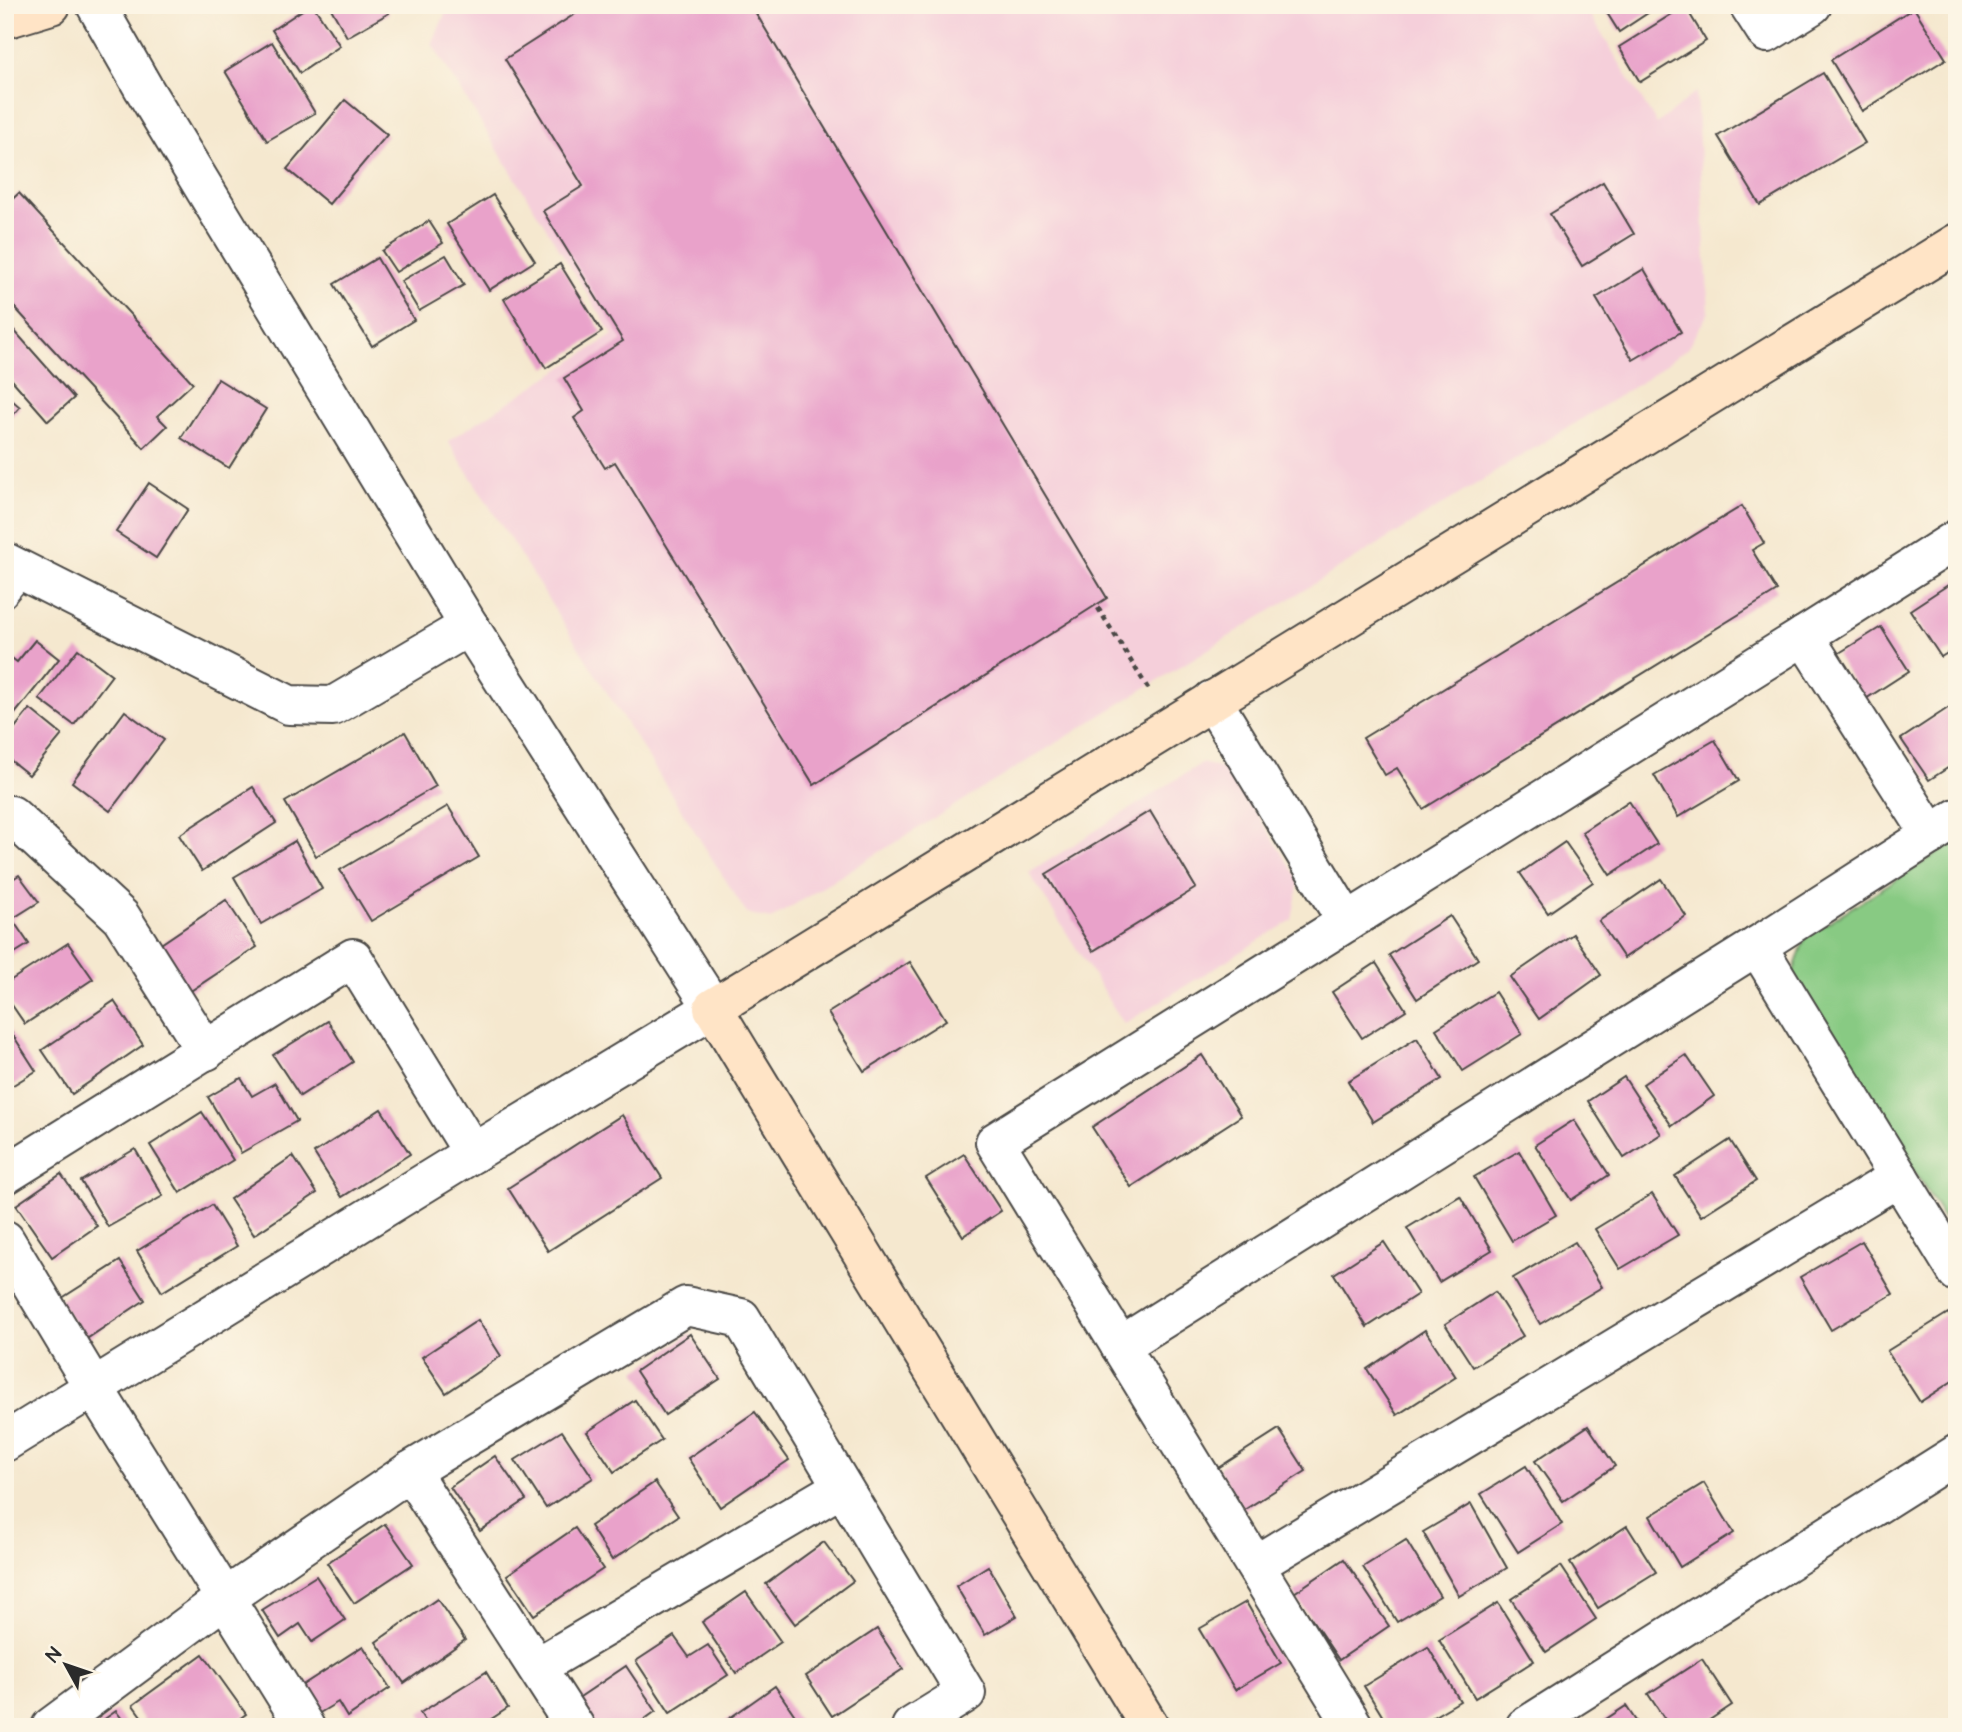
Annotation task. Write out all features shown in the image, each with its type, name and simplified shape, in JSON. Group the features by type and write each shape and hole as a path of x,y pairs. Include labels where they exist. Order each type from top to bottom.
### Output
{"street":[{"path":"5,19 51,5"},
{"path":"96,5 144,89 469,626 713,1008 1150,1727"},
{"path":"1749,5 1767,33 1812,5"},
{"path":"5,1442 1957,243"},
{"path":"1354,1727 995,1142 1957,539"},
{"path":"12,576 289,705 333,706 469,626"},
{"path":"1120,1346 1944,827 1804,636"},
{"path":"1212,700 1347,922"},
{"path":"5,822 11,815 121,917 206,1051"},
{"path":"1758,946 1957,1272"},
{"path":"5,1175 353,958 473,1153"},
{"path":"1255,1565 1899,1177"},
{"path":"5,1240 305,1727"},
{"path":"51,1727 225,1598 410,1471 686,1306 741,1318 966,1693 911,1727"},
{"path":"1525,1727 1957,1454"},
{"path":"410,1471 575,1727"},
{"path":"537,1667 842,1487"}],"path":[{"path":"1098,608 1152,695"}],"shaded area":[{"path":"449,5 1584,5 1657,124 1696,92 1709,312 1687,348 1643,381 771,919 747,914 448,441 613,335 432,44"},
{"path":"1202,763 1230,771 1299,880 1292,920 1124,1024 1029,873"}],"green space":[{"path":"1957,841 1957,1239 1792,976 1805,937"}],"building":[{"path":"313,5 340,46 300,73 272,30"},
{"path":"329,5 385,5 389,13 347,37"},
{"path":"589,5 751,5 1107,598 814,785 615,462 605,468 574,418 584,411 564,378 623,341 543,211 583,186 505,59"},
{"path":"1602,5 1660,5 1619,32"},
{"path":"1685,6 1706,41 1640,82 1619,47"},
{"path":"1914,8 1946,59 1862,111 1831,60"},
{"path":"272,42 315,113 267,141 225,71"},
{"path":"1823,73 1865,143 1760,205 1718,136"},
{"path":"345,100 387,135 329,204 287,169"},
{"path":"1603,182 1634,234 1582,266 1550,214"},
{"path":"19,193 193,383 157,416 167,426 144,448 5,297 5,206"},
{"path":"493,195 535,261 489,290 447,224"},
{"path":"429,221 443,243 396,272 382,251"},
{"path":"446,255 464,285 419,311 401,281"},
{"path":"377,258 414,320 372,346 334,284"},
{"path":"560,264 602,332 546,368 504,299"},
{"path":"1644,269 1681,332 1633,360 1596,298"},
{"path":"5,320 74,398 48,421 5,372"},
{"path":"218,379 266,409 229,468 181,438"},
{"path":"5,394 20,407 5,424"},
{"path":"149,483 188,509 156,558 116,532"},
{"path":"1742,506 1764,543 1752,550 1777,591 1423,809 1397,768 1385,775 1363,738"},
{"path":"1957,579 1957,647 1941,657 1910,610"},
{"path":"1881,627 1909,671 1864,700 1836,655"},
{"path":"35,640 59,659 14,715 5,708 5,653 17,662"},
{"path":"78,649 112,675 74,725 39,699"},
{"path":"1957,702 1957,762 1929,780 1901,739"},
{"path":"30,709 62,735 29,775 5,756 5,740"},
{"path":"125,711 164,740 110,811 72,782"},
{"path":"405,732 436,786 316,856 285,802"},
{"path":"1715,740 1739,781 1678,817 1654,775"},
{"path":"253,787 276,823 202,871 179,835"},
{"path":"1629,801 1657,844 1610,875 1582,832"},
{"path":"448,806 479,857 371,921 340,870"},
{"path":"1150,811 1196,888 1093,951 1046,874"},
{"path":"295,841 322,889 261,924 234,877"},
{"path":"1565,842 1593,882 1548,913 1520,873"},
{"path":"19,875 39,902 12,919 29,944 5,959 5,884"},
{"path":"1661,879 1686,916 1624,958 1599,921"},
{"path":"226,900 257,947 186,994 155,948"},
{"path":"1450,916 1478,959 1417,999 1389,955"},
{"path":"1573,934 1601,975 1539,1019 1510,977"},
{"path":"68,943 93,979 25,1024 5,995 5,984"},
{"path":"910,962 946,1020 864,1071 828,1013"},
{"path":"1376,963 1406,1010 1362,1038 1332,992"},
{"path":"1495,992 1522,1034 1463,1071 1436,1029"},
{"path":"114,1001 143,1045 72,1094 42,1050"},
{"path":"328,1021 353,1062 300,1096 273,1055"},
{"path":"9,1029 36,1071 5,1090 5,1031"},
{"path":"1417,1038 1442,1079 1373,1122 1348,1081"},
{"path":"1202,1055 1241,1116 1131,1187 1092,1127"},
{"path":"1686,1055 1714,1096 1672,1126 1643,1084"},
{"path":"1624,1077 1661,1134 1624,1158 1588,1101"},
{"path":"241,1078 252,1096 275,1083 297,1121 241,1153 208,1097"},
{"path":"381,1109 410,1154 342,1197 314,1153"},
{"path":"202,1112 233,1160 180,1193 150,1145"},
{"path":"622,1115 662,1178 548,1251 508,1188"},
{"path":"1574,1120 1609,1175 1571,1200 1535,1145"},
{"path":"1730,1140 1756,1181 1701,1216 1675,1176"},
{"path":"135,1149 163,1196 108,1227 81,1181"},
{"path":"1519,1151 1556,1215 1512,1241 1474,1177"},
{"path":"964,1154 1001,1211 963,1236 926,1178"},
{"path":"293,1156 317,1193 254,1235 230,1199"},
{"path":"61,1174 97,1226 52,1257 16,1205"},
{"path":"1652,1194 1678,1235 1620,1269 1595,1229"},
{"path":"1460,1196 1492,1250 1439,1282 1407,1228"},
{"path":"212,1205 237,1246 162,1292 137,1251"},
{"path":"1862,1241 1893,1294 1831,1330 1800,1277"},
{"path":"1384,1242 1418,1294 1367,1327 1334,1274"},
{"path":"1575,1242 1602,1287 1540,1324 1513,1278"},
{"path":"120,1261 145,1300 85,1340 59,1300"},
{"path":"1495,1292 1523,1336 1473,1367 1445,1324"},
{"path":"1948,1313 1957,1327 1957,1378 1920,1402 1887,1351"},
{"path":"478,1320 501,1356 446,1393 422,1357"},
{"path":"1425,1330 1456,1377 1397,1415 1367,1369"},
{"path":"690,1334 720,1379 665,1415 636,1371"},
{"path":"635,1400 662,1440 614,1472 587,1432"},
{"path":"755,1412 789,1460 720,1507 688,1458"},
{"path":"1588,1426 1615,1466 1563,1501 1535,1461"},
{"path":"1279,1429 1306,1471 1244,1510 1218,1468"},
{"path":"562,1431 593,1478 546,1508 515,1460"},
{"path":"495,1456 526,1500 480,1531 450,1487"},
{"path":"1526,1466 1562,1524 1518,1552 1481,1494"},
{"path":"655,1482 678,1516 612,1560 590,1526"},
{"path":"1704,1483 1734,1533 1680,1567 1650,1516"},
{"path":"1471,1504 1507,1568 1459,1596 1423,1532"},
{"path":"385,1524 413,1564 354,1603 327,1563"},
{"path":"1627,1526 1656,1572 1598,1608 1570,1563"},
{"path":"575,1528 603,1569 534,1615 507,1575"},
{"path":"1406,1540 1440,1596 1397,1622 1363,1567"},
{"path":"824,1542 853,1581 795,1624 766,1584"},
{"path":"1344,1559 1389,1626 1339,1660 1294,1593"},
{"path":"988,1566 1017,1616 985,1635 956,1586"},
{"path":"1561,1566 1596,1619 1546,1652 1511,1599"},
{"path":"316,1576 345,1620 312,1642 300,1624 280,1638 262,1610"},
{"path":"746,1592 781,1642 736,1673 702,1622"},
{"path":"437,1599 465,1640 404,1683 376,1642"},
{"path":"1246,1602 1281,1663 1235,1690 1199,1629"},
{"path":"1498,1603 1534,1661 1475,1698 1439,1640"},
{"path":"877,1629 903,1669 832,1716 806,1676"},
{"path":"674,1636 689,1657 708,1645 728,1675 670,1713 636,1661"},
{"path":"363,1646 390,1688 347,1717 338,1702 318,1714 301,1686"},
{"path":"1428,1647 1460,1701 1416,1727 1389,1727 1364,1686"},
{"path":"203,1654 246,1714 228,1727 149,1727 133,1705"},
{"path":"1702,1659 1732,1705 1699,1727 1670,1727 1648,1694"},
{"path":"626,1666 656,1711 634,1727 595,1727 577,1699"},
{"path":"486,1672 508,1708 479,1727 429,1727 420,1713"},
{"path":"775,1686 800,1723 795,1727 717,1727"},
{"path":"1626,1706 1640,1727 1594,1727"},
{"path":"116,1711 128,1727 93,1727"}]}
